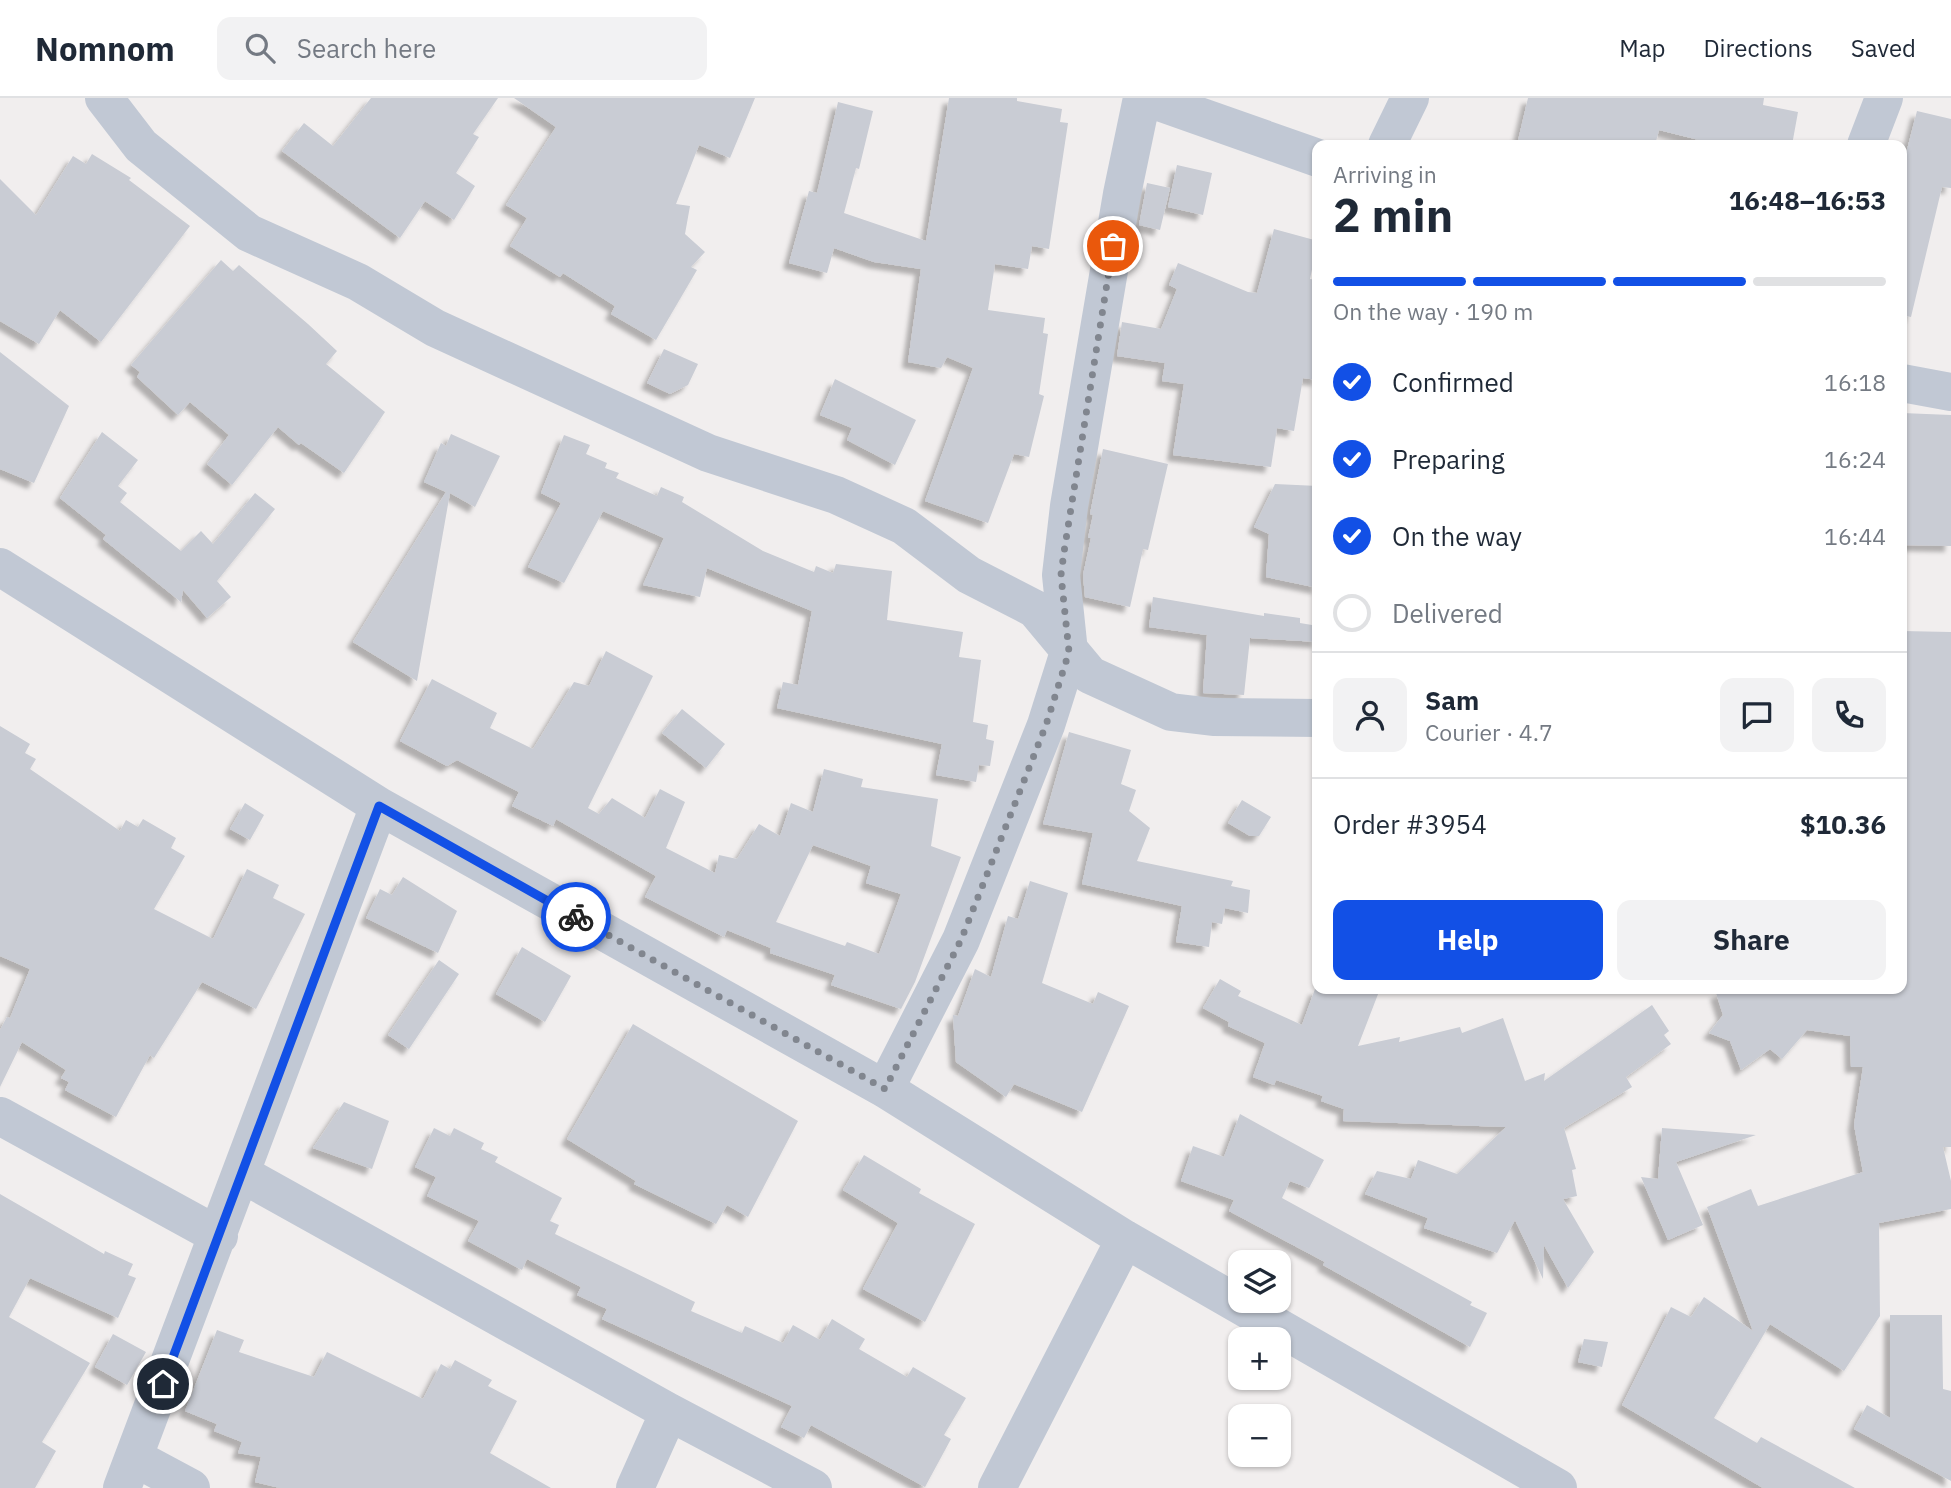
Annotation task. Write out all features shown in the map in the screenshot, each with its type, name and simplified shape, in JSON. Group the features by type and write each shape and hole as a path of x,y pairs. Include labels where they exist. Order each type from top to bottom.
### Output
{"street":[{"path":"104,98 141,146 249,233 358,282 435,328 708,453 836,495 904,527 969,575 1035,609 1090,675 1171,712 1213,717 1312,718"},
{"path":"885,1089 961,940 1046,725 1069,652 1061,575 1069,506 1122,194 1142,98"},
{"path":"1149,98 1312,156"},
{"path":"1389,140 1410,98"},
{"path":"1868,140 1884,98"},
{"path":"1907,384 1951,392"},
{"path":"0,567 379,806 885,1089 1125,1239 1558,1488"},
{"path":"191,1488 129,1473 379,806"},
{"path":"0,1116 219,1236"},
{"path":"242,1174 669,1412 813,1488"},
{"path":"998,1488 1125,1239"},
{"path":"635,1488 669,1412"}],"building":[{"path":"371,98 498,98 473,134 479,137 456,173 475,186 454,220 425,201 400,238 282,151 304,123 333,146"},
{"path":"514,98 755,98 730,158 699,145 676,204 690,206 685,234 705,252 691,267 697,270 656,340 611,314 615,306 563,273 560,277 510,246 527,218 506,205 556,127"},
{"path":"949,98 1017,98 1017,101 1062,109 1060,122 1068,123 1049,249 1032,246 1028,269 995,264 988,310 1045,318 1043,333 1048,334 1039,394 1044,396 1029,457 1014,454 988,523 925,501 973,368 947,357 941,368 908,362 921,269 874,262 834,248 827,273 789,263 809,191 817,193 838,102 873,111 859,169 856,168 844,213 926,241"},
{"path":"1528,98 1764,98 1763,105 1798,112 1793,140 1699,140 1659,130 1656,140 1518,140"},
{"path":"1917,111 1951,119 1951,188 1942,187 1911,317 1907,316 1907,150"},
{"path":"92,154 131,178 129,180 190,226 101,342 60,310 39,344 0,321 0,179 36,215 73,156 86,164"},
{"path":"1177,165 1212,173 1203,215 1168,207"},
{"path":"1147,183 1170,188 1160,230 1139,225"},
{"path":"1274,229 1312,239 1312,379 1303,378 1294,431 1277,428 1271,467 1173,455 1184,384 1162,381 1165,363 1117,356 1122,322 1161,329 1177,289 1169,285 1178,263 1248,292 1257,293"},
{"path":"221,260 233,271 239,265 308,324 337,351 326,364 385,412 344,473 301,443 299,445 278,427 232,485 207,464 229,435 190,402 178,415 137,377 140,372 131,365"},
{"path":"664,349 698,364 688,385 670,394 647,383"},
{"path":"0,352 69,406 34,483 0,469"},
{"path":"835,379 916,420 895,465 847,440 852,428 820,415"},
{"path":"1907,413 1951,415 1951,546 1907,545"},
{"path":"102,432 138,460 118,486 127,493 120,502 181,551 201,531 213,544 255,493 275,509 217,581 231,597 207,618 183,590 181,602 103,539 106,535 60,498"},
{"path":"451,434 500,456 475,507 450,493 417,681 353,642 446,492 424,482 441,443 446,446"},
{"path":"564,435 590,445 586,454 607,463 605,468 619,473 616,478 657,496 661,487 684,497 682,502 763,551 814,572 816,566 833,573 836,564 892,571 887,620 963,632 959,657 981,660 973,722 988,725 986,739 994,741 990,766 979,765 976,782 936,775 942,744 777,708 783,682 798,685 812,611 707,568 700,597 643,585 664,538 603,511 564,583 528,567 561,503 541,493"},
{"path":"1103,449 1168,464 1148,550 1143,549 1130,607 1085,597 1083,575 1091,538 1088,538 1093,515 1090,514"},
{"path":"1275,484 1312,486 1312,587 1266,577 1269,534 1254,527"},
{"path":"1153,597 1264,616 1264,613 1300,618 1300,623 1312,625 1312,642 1250,638 1244,695 1203,693 1207,635 1149,627"},
{"path":"1907,631 1951,632 1951,1147 1943,1147 1951,1181 1951,1209 1879,1223 1880,1316 1844,1371 1770,1324 1714,1418 1757,1443 1761,1437 1855,1488 1763,1488 1622,1405 1671,1307 1691,1317 1704,1297 1753,1331 1707,1207 1751,1189 1758,1206 1863,1172 1854,1125 1863,1067 1851,1067 1850,1036 1807,1030 1782,1059 1770,1049 1741,1070 1730,1041 1709,1033 1723,1015 1716,994 1907,994"},
{"path":"606,651 653,676 588,808 599,814 612,798 645,818 660,789 685,802 666,848 715,873 719,855 737,859 759,824 780,836 791,803 813,812 824,769 863,779 861,787 938,799 931,846 961,857 915,982 901,1009 831,985 835,975 770,953 771,948 727,930 724,937 645,897 656,876 556,819 553,826 512,806 519,792 457,760 447,766 400,741 432,679 497,713 490,728 533,749 574,682 589,686","holes":["813,845 871,866 866,883 901,894 879,954 847,942 845,946 776,922"]},
{"path":"682,709 725,744 706,768 662,733"},
{"path":"0,726 30,744 25,753 36,759 30,769 120,831 126,820 138,827 143,819 176,838 171,848 185,856 154,909 213,939 247,869 279,885 273,898 305,914 256,1009 202,982 154,1058 150,1055 116,1117 65,1090 69,1082 61,1078 66,1070 22,1042 0,1087 0,1030 7,1017 10,1018 30,969 0,956"},
{"path":"1069,732 1131,750 1121,784 1136,790 1129,811 1150,828 1137,861 1233,881 1231,886 1250,890 1248,913 1225,908 1222,924 1212,922 1209,947 1176,942 1182,906 1082,884 1093,833 1043,824"},
{"path":"1242,800 1271,817 1259,836 1250,836 1228,823"},
{"path":"245,803 264,815 250,840 230,829"},
{"path":"403,877 457,911 438,953 366,918 380,889 392,895"},
{"path":"1030,881 1068,893 1042,983 1093,1004 1098,992 1129,1006 1082,1112 1014,1084 1006,1097 956,1062 953,1015 958,1016 975,969 991,977 1008,916 1018,919"},
{"path":"522,947 571,976 545,1022 496,994"},
{"path":"439,960 459,974 409,1049 388,1035"},
{"path":"1220,979 1241,991 1238,996 1302,1025 1313,994 1378,994 1358,1046 1400,1037 1399,1042 1460,1027 1462,1033 1503,1018 1525,1081 1545,1073 1544,1081 1652,1005 1669,1031 1664,1035 1671,1044 1626,1077 1632,1087 1564,1128 1576,1169 1572,1170 1577,1196 1563,1199 1594,1252 1568,1288 1544,1245 1543,1279 1515,1220 1497,1253 1424,1228 1428,1218 1365,1194 1377,1171 1411,1179 1418,1160 1457,1174 1506,1127 1343,1121 1344,1109 1321,1101 1323,1096 1276,1080 1274,1085 1253,1077 1265,1043 1228,1026 1229,1022 1203,1008"},
{"path":"633,1024 798,1121 748,1217 727,1205 716,1224 634,1184 636,1181 567,1139"},
{"path":"344,1102 389,1121 372,1169 313,1148"},
{"path":"1240,1114 1324,1160 1309,1188 1290,1181 1282,1198 1472,1302 1470,1305 1487,1313 1470,1347 1323,1265 1325,1262 1229,1211 1234,1200 1181,1181 1193,1146 1224,1157"},
{"path":"434,1128 450,1136 454,1128 484,1143 481,1149 498,1157 495,1162 562,1198 550,1221 559,1225 555,1234 695,1302 691,1311 742,1333 745,1326 783,1343 793,1325 820,1340 832,1319 865,1339 859,1349 907,1377 913,1367 966,1398 944,1435 951,1439 925,1487 811,1425 804,1438 781,1427 792,1406 602,1319 607,1309 577,1295 581,1287 527,1259 522,1270 468,1241 479,1221 427,1196 436,1177 415,1167"},
{"path":"1662,1128 1756,1135 1676,1162 1703,1225 1668,1240 1641,1177 1658,1179"},
{"path":"864,1155 921,1189 919,1193 975,1224 925,1322 863,1289 898,1223 843,1190"},
{"path":"0,1194 104,1254 105,1251 133,1264 128,1275 136,1278 118,1318 30,1278 9,1317 90,1363 42,1442 56,1451 35,1488 0,1488"},
{"path":"1890,1315 1942,1315 1943,1389 1951,1391 1951,1481 1854,1429 1867,1405 1890,1418"},
{"path":"217,1330 244,1340 239,1352 314,1377 327,1352 423,1399 441,1364 450,1369 455,1360 492,1380 488,1386 517,1401 490,1453 551,1488 280,1488 255,1482 261,1457 238,1453 242,1442 214,1431 217,1424 185,1411"},
{"path":"113,1334 146,1352 127,1385 95,1367"},
{"path":"1584,1339 1608,1342 1602,1367 1578,1362"}],"way so far":[{"path":"576,917 885,1089 961,940 1046,725 1069,652 1061,575 1069,506 1113,246"}],"route":[{"path":"163,1384 379,806 576,917"}]}
